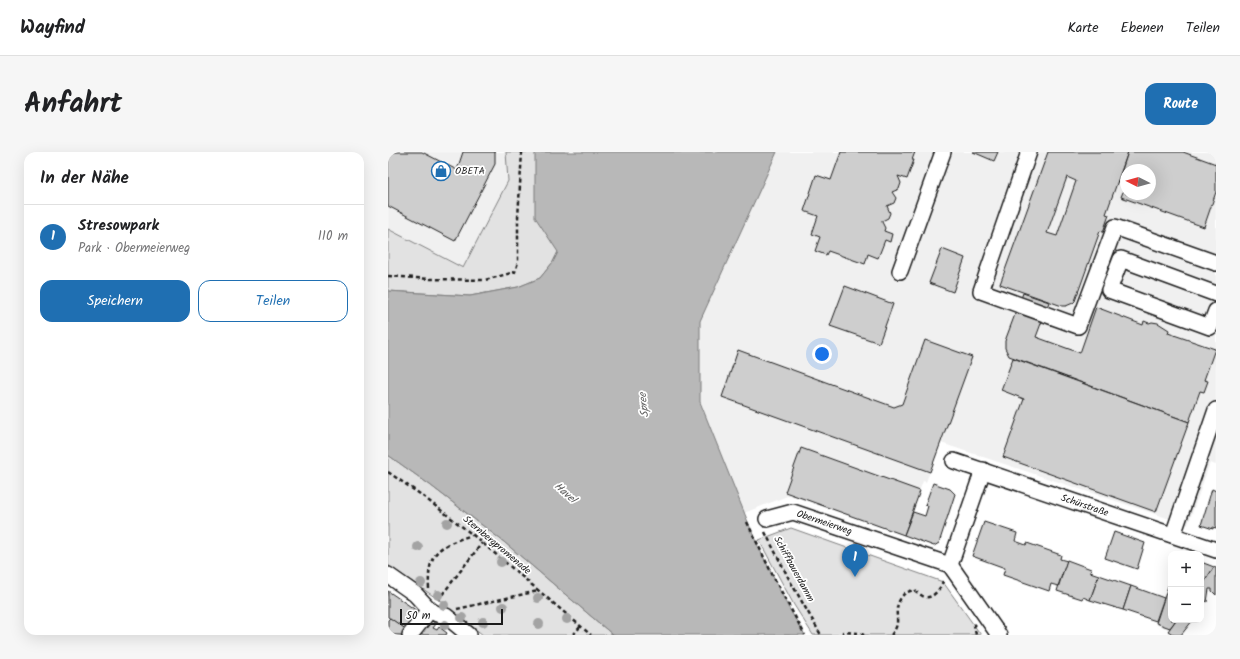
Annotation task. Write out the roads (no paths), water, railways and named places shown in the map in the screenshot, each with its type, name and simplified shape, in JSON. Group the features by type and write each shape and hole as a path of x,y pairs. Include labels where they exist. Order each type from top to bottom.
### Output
{"street":[{"path":"900,271 943,152"},
{"path":"1029,152 981,291 1078,326 1115,227 1216,263"},
{"path":"1216,294 1121,259 1109,290 1210,327 1216,311"},
{"path":"1173,535 1216,410"},
{"name":"Schürstraße","path":"954,461 1216,550"},
{"path":"982,470 947,571 999,635"},
{"name":"Obermeierweg","path":"767,519 793,512 947,571"},
{"path":"388,575 415,594 430,610 437,614 446,616 469,635"},
{"path":"410,635 430,610"}],"water":[{"path":"535,152 777,152 700,321 700,402 756,542 787,605 805,635 613,635 504,542 388,455 388,291 470,296 518,287 540,278 553,262 558,252 535,217"}],"place":[{"name":"OBETA","path":"441,171"},
{"name":"Stresowpark","path":"855,577"}],"water label":[{"name":"Spree","path":"644,405"},
{"name":"Havel","path":"565,493"}]}
